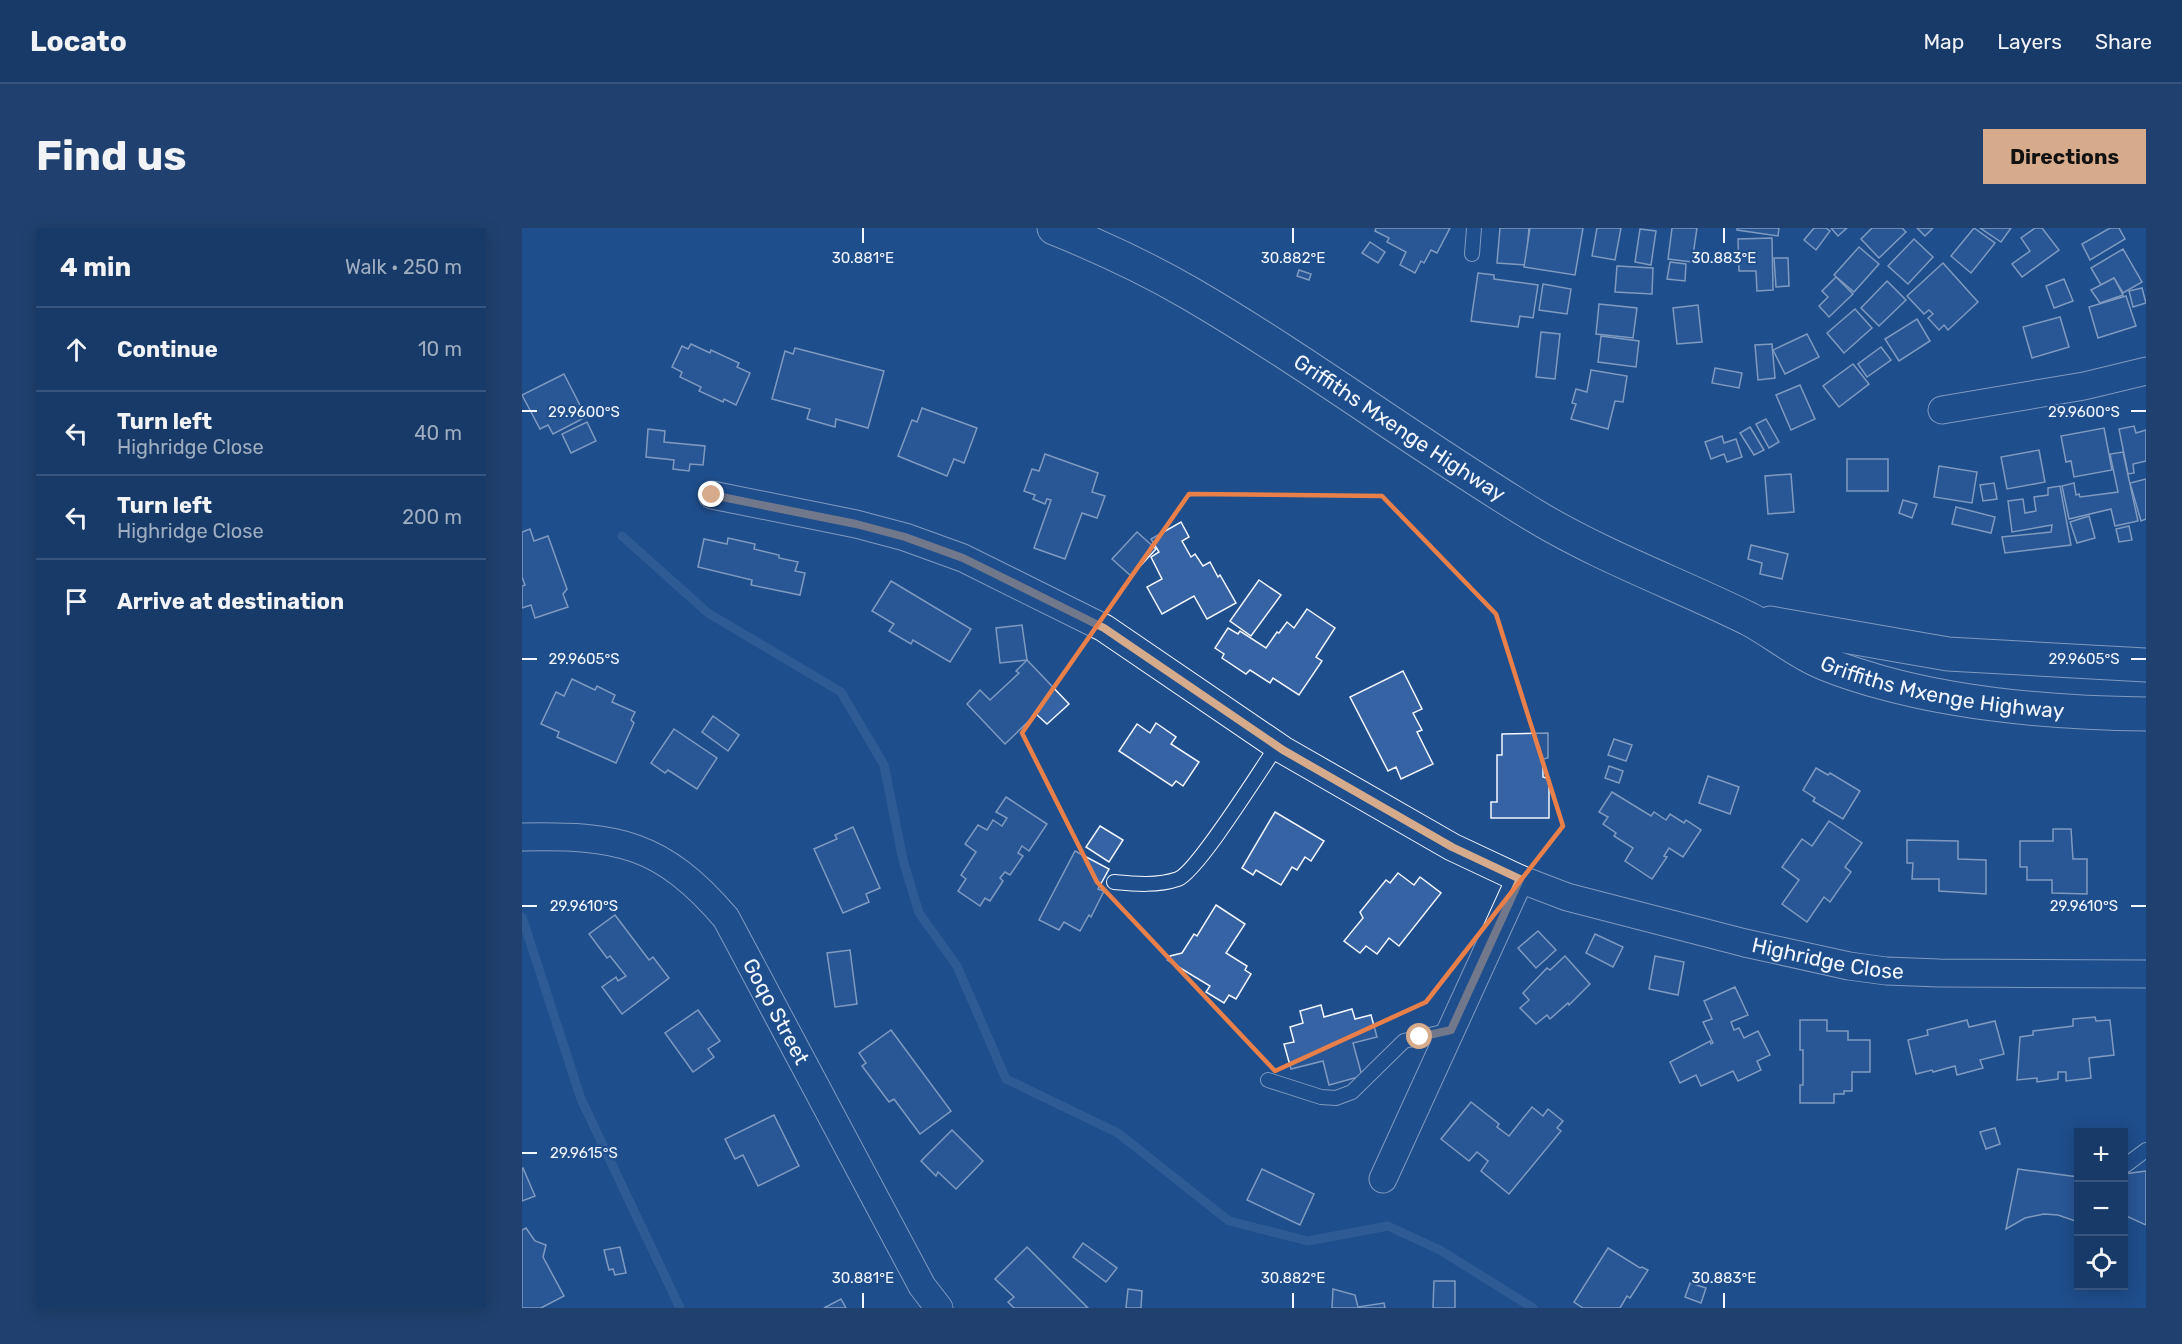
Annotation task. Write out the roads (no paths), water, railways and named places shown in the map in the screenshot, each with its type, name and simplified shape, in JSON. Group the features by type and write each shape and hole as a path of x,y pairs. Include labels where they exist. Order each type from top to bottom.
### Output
{"street":[{"name":"Griffiths Mxenge Highway","path":"1054,228 1097,246 1189,293 1277,347 1537,517 1629,566 1750,620 1816,660 1881,682 1948,697 2018,707 2088,713 2146,714"},
{"path":"1942,410 2084,386 2146,371"},
{"name":"Highridge Close","path":"712,495 866,527 905,537 963,558 1104,628 1277,746 1452,847 1520,879 1567,897 1745,943 1849,966 1886,971 2146,974"},
{"name":"Griffiths Mxenge Highway","path":"1750,620 1948,654 2146,665"},
{"name":"Goqo Street","path":"522,837 565,836 603,839 644,850 680,872 704,892 726,918 922,1286 939,1308"},
{"path":"1383,1179 1520,879"}],"lane":[{"path":"1472,254 1474,228"},
{"path":"1114,882 1140,884 1180,878 1193,867 1277,746"},
{"path":"1268,1080 1321,1097 1336,1098 1352,1092 1404,1041 1451,1030"},
{"path":"2128,1164 2146,1150"}],"waterway":[{"path":"622,536 708,613 841,692 884,765 903,860 919,913 957,966 1006,1079 1118,1133 1229,1221 1308,1241 1388,1226 1440,1250 1533,1308"},
{"path":"522,917 581,1099 680,1308"}]}
